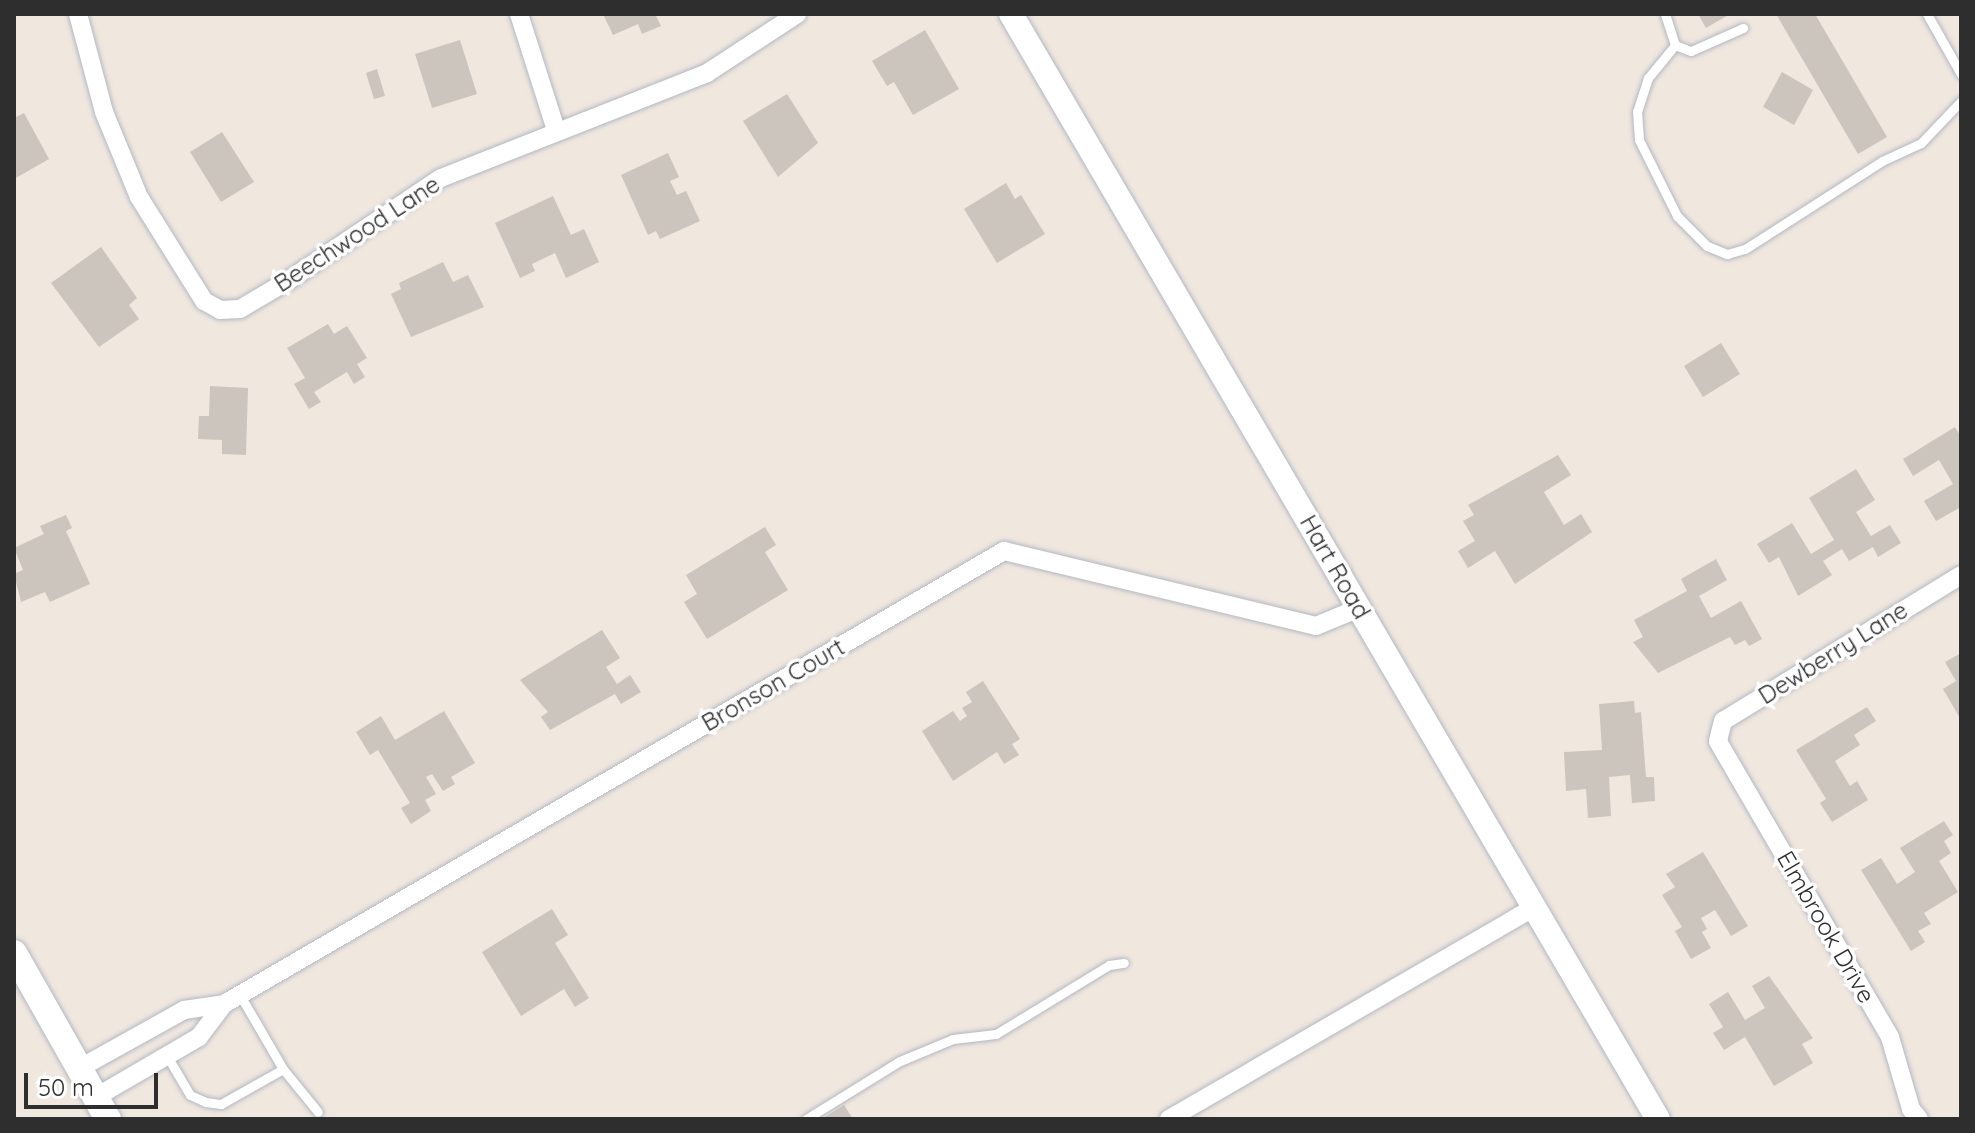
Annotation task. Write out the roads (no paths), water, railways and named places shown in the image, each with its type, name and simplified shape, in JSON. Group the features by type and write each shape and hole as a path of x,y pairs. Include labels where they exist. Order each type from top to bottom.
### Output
{"main road":[{"path":"14,953 102,1108"}],"street":[{"name":"Beechwood Lane","path":"78,14 104,112 139,197 204,301 220,310 240,309 289,280 441,178 556,130 707,73 797,14"},
{"path":"519,14 556,130"},
{"name":"Hart Road","path":"1017,16 1658,1119"},
{"name":"Bronson Court","path":"102,1108 167,1056 199,1037 232,1000 1004,551 1316,626 1359,608"},
{"name":"Dewberry Lane","path":"1718,741 1723,721 1961,575"},
{"name":"Elmbrook Drive","path":"1718,741 1890,1037 1911,1109 1919,1119"},
{"path":"1169,1119 1534,907"},
{"name":"Bronson Court","path":"80,1068 184,1010 232,1000"}],"lane":[{"path":"1665,14 1675,45"},
{"path":"1927,14 1961,74"},
{"path":"1675,45 1704,49 1743,28"},
{"path":"1675,45 1648,78 1637,111 1639,140 1677,216 1707,246 1727,254 1745,249 1882,161 1921,143 1961,101"},
{"path":"806,1119 900,1061 953,1039 996,1034 1109,965 1124,963"},
{"path":"232,1000 318,1112"},
{"path":"167,1056 190,1095 221,1104 283,1069"}]}
